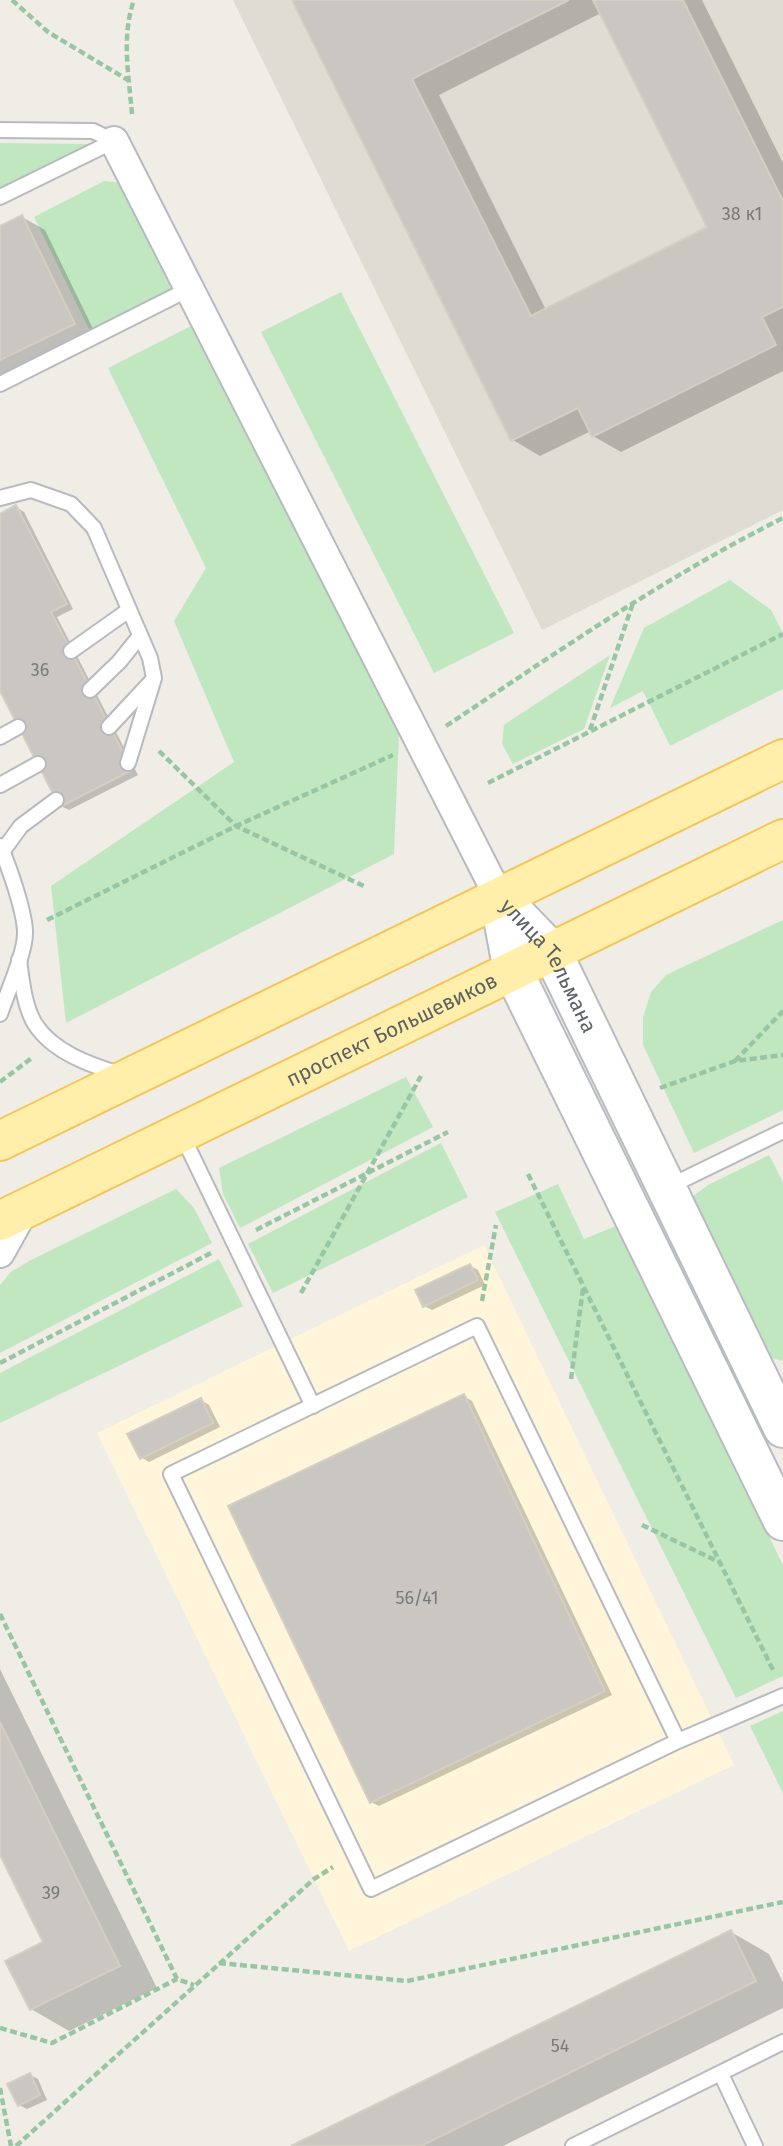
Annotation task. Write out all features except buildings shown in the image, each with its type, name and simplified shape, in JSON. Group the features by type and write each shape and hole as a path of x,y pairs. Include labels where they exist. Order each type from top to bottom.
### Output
{"main road":[{"path":"0,1141 783,759"},
{"name":"проспект Большевиков","path":"12,1215 783,839"}],"street":[{"path":"114,141 499,897"},
{"name":"улица Тельмана","path":"499,897 552,952 666,1188 752,1398 783,1521"},
{"name":"улица Тельмана","path":"499,897 513,971 752,1398 783,1428"},
{"path":"0,1253 12,1215"}],"lane":[{"path":"0,130 93,131 114,141"},
{"path":"0,197 114,141"},
{"path":"0,384 189,289"},
{"path":"0,498 31,490 71,504 94,528 150,658 154,678 128,763"},
{"path":"71,651 129,610"},
{"path":"90,690 141,636"},
{"path":"109,727 154,678"},
{"path":"0,737 18,727"},
{"path":"0,785 38,764"},
{"path":"0,1014 19,960 25,931 1,849 21,826 56,800"},
{"path":"19,960 24,993 35,1024 53,1043 87,1064 131,1077"},
{"path":"666,1188 783,1131"},
{"path":"181,1133 313,1406"},
{"path":"678,1741 477,1326 171,1474 371,1889 678,1741 783,1696"},
{"path":"573,2146 783,2042"},
{"path":"721,2074 755,2146"}],"path":[{"path":"12,0 48,32 129,81"},
{"path":"114,141 132,114 127,55 130,11 134,0"},
{"path":"25,931 236,826 421,743 633,603 733,543 783,518"},
{"path":"590,731 633,603"},
{"path":"488,783 783,634"},
{"path":"138,730 236,826 366,887"},
{"path":"735,1061 783,1011"},
{"path":"0,1082 53,1043"},
{"path":"652,1091 735,1061 783,1055"},
{"path":"302,1293 421,1076"},
{"path":"528,1174 777,1678"},
{"path":"477,1326 496,1225"},
{"path":"571,1379 583,1287"},
{"path":"642,1525 720,1562"},
{"path":"0,1614 177,1979 194,1985"},
{"path":"0,2088 13,2146 314,1879 354,1853"},
{"path":"219,1963 407,1980 783,1902"},
{"path":"0,2028 52,2043 177,1979"}],"shaded area":[{"path":"233,0 783,0 783,510 542,630"},
{"path":"484,1245 734,1765 349,1951 97,1433"}],"green space":[{"path":"0,143 91,144 0,189"},
{"path":"104,181 123,183 179,289 91,333 34,217"},
{"path":"341,292 514,633 434,673 261,332"},
{"path":"193,325 399,734 394,854 66,1023 51,886 234,762 174,621 206,568 108,368"},
{"path":"730,580 771,610 783,633 783,689 670,746 643,691 610,708 644,628"},
{"path":"610,655 584,729 513,764 502,744 504,725"},
{"path":"783,920 783,1110 694,1153 643,1045 643,1017 651,992 666,975"},
{"path":"406,1077 433,1127 240,1228 223,1194 219,1168"},
{"path":"441,1143 468,1197 273,1293 248,1244"},
{"path":"769,1155 783,1182 783,1361 771,1358 692,1197 708,1185"},
{"path":"558,1184 584,1239 616,1226 783,1565 783,1676 736,1698 495,1212"},
{"path":"176,1189 194,1208 212,1243 0,1353 0,1285 11,1272"},
{"path":"219,1259 243,1306 0,1423 0,1373"},
{"path":"783,1711 783,1793 750,1726"}]}
